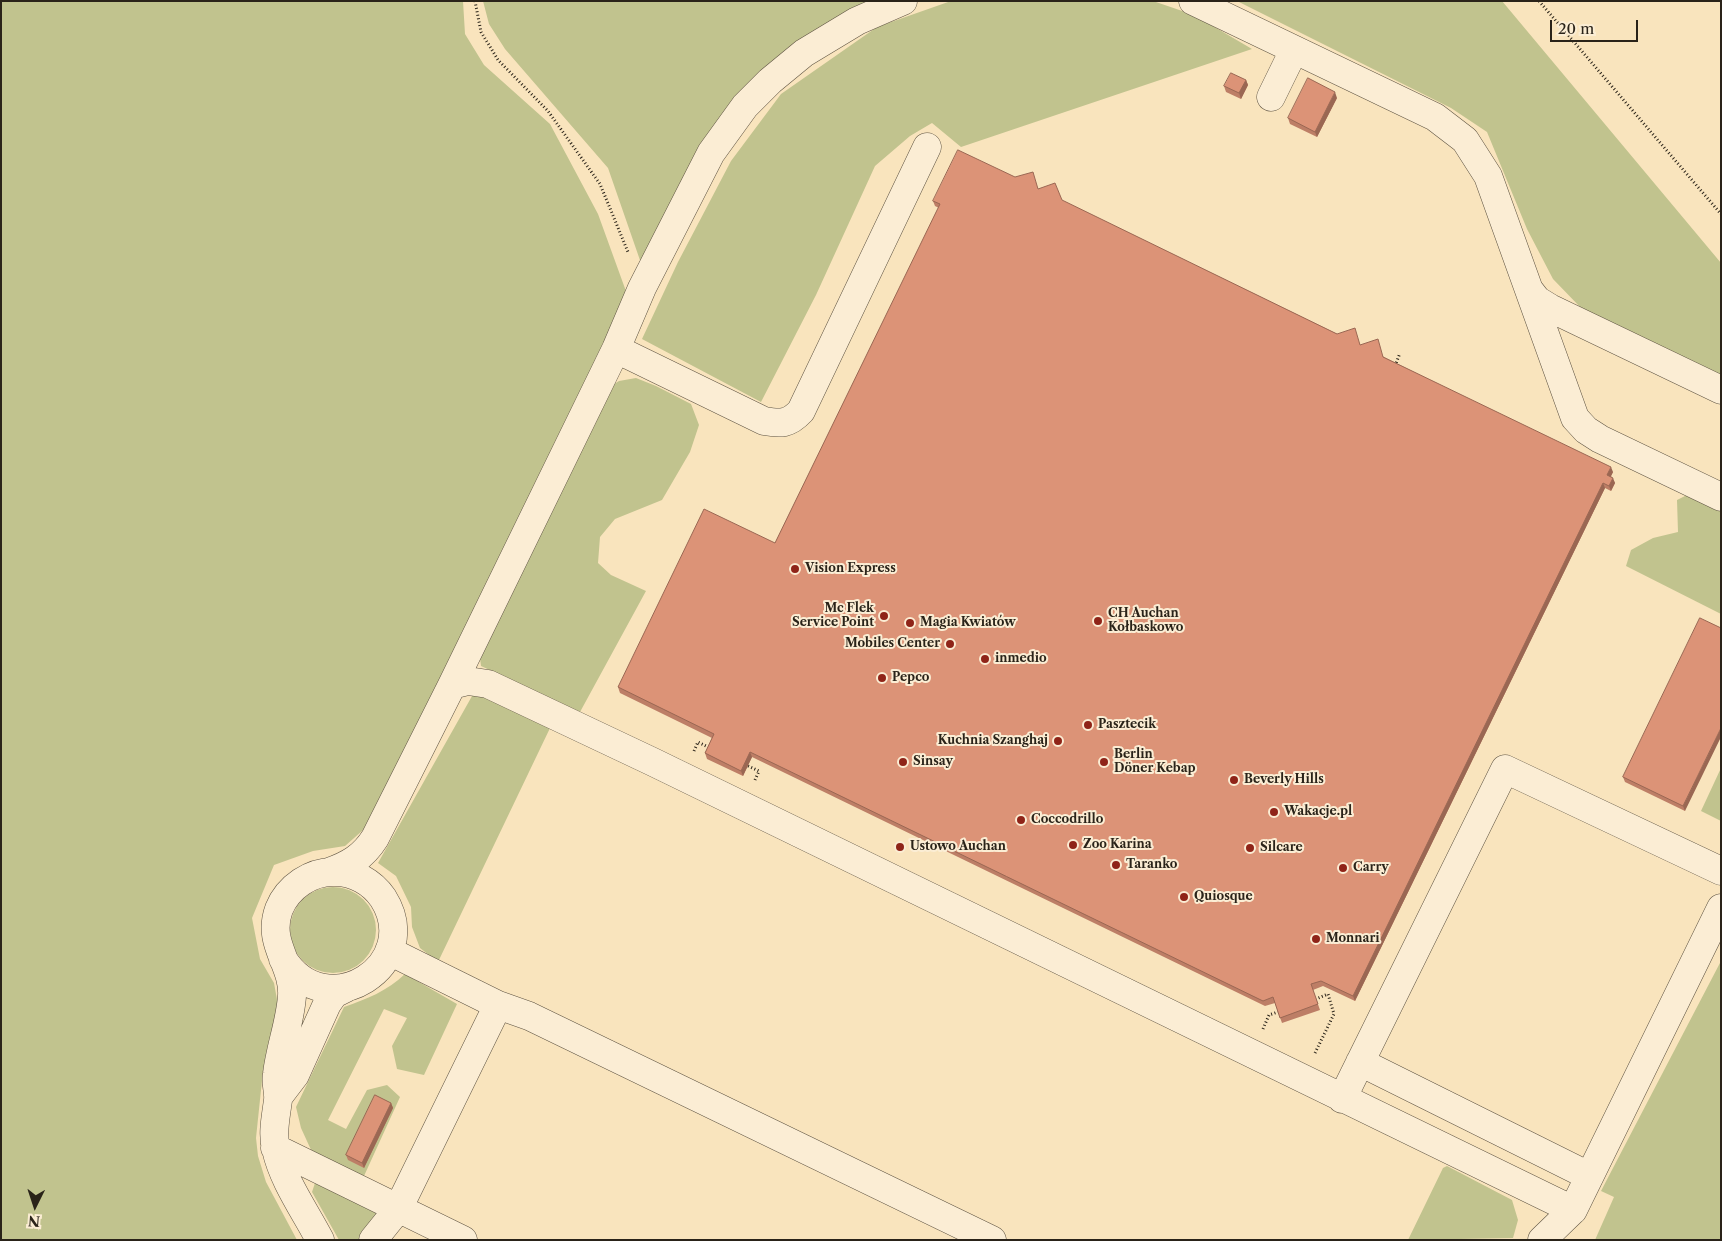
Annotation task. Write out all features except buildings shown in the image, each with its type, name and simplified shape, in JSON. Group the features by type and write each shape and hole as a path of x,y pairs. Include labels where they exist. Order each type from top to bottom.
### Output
{"lane":[{"path":"346,988 326,989 307,983 295,975 278,951 275,931 282,903 290,891 302,881 348,864 368,849 452,685 616,349 642,288 711,153 745,106 787,67 829,36 903,1"},
{"path":"1193,1 1435,117 1465,140 1488,176 1575,418 1586,430 1721,497"},
{"path":"1272,97 1294,50"},
{"path":"616,349 764,421 778,423 792,421 801,411 927,147"},
{"path":"1530,291 1537,300 1550,308 1721,390"},
{"path":"452,685 468,681 488,684 653,762 1573,1210"},
{"path":"1342,1099 1505,769 1721,871"},
{"path":"279,1096 295,1075 327,1004 334,994 360,983 372,975 382,964 389,952 392,922 388,908 381,895 358,877 344,872 329,872"},
{"path":"1542,1240 1573,1210 1721,908"},
{"path":"389,952 498,1005 530,1016 992,1240"},
{"path":"283,959 292,984 292,996 276,1074 279,1096 274,1135 275,1148 281,1166 320,1240"},
{"path":"373,1240 398,1209 498,1005"},
{"path":"1360,1062 1590,1176"},
{"path":"275,1148 462,1240"}],"path":[{"path":"475,1 481,32 498,60 548,111 600,184 642,288"},
{"path":"1539,1 1721,214"},
{"path":"1395,367 1400,353"},
{"path":"692,754 698,742 712,748"},
{"path":"1314,1056 1334,1014 1328,994 1316,999"},
{"path":"1262,1031 1269,1016 1278,1012"}],"green space":[{"path":"1,1 463,1 465,34 484,65 550,124 598,214 627,294 461,644 371,823 345,846 313,851 274,865 252,918 260,959 274,983 278,1005 263,1071 256,1138 258,1156 266,1182 297,1240 1,1240"},
{"path":"483,1 876,1 766,69 642,266 608,168 505,49 489,24"},
{"path":"951,1 1153,1 1194,15 1252,49 961,147 932,123 910,136 875,166 816,295 761,402 642,339 678,262 731,161 781,94 877,27"},
{"path":"1237,1 1502,1 1721,263 1721,375 1582,309 1553,279 1527,229 1487,132 1451,108"},
{"path":"636,378 691,404 699,425 690,452 662,500 615,519 600,537 598,563 611,575 646,591 580,712 481,666 480,658 611,386 619,381"},
{"path":"1689,494 1721,510 1721,614 1626,566 1631,550 1653,538 1678,532 1677,500"},
{"path":"476,689 551,726 438,962 420,948 412,927 411,907 396,876 378,863"},
{"path":"1721,768 1721,821 1701,811"},
{"path":"333,887 349,891 363,900 372,914 376,930 372,946 363,960 349,969 333,973 317,969 303,960 294,946 290,930 294,914 303,900 317,891"},
{"path":"1721,961 1721,1240 1595,1240 1614,1197 1601,1191"},
{"path":"405,974 457,1004 424,1075 397,1069 392,1046 407,1018 384,1009 328,1120 346,1129 367,1090 387,1085 400,1097 364,1176 312,1152 301,1128 296,1107 344,1007 376,994"},
{"path":"1447,1166 1512,1200 1518,1220 1513,1238 1408,1240 1443,1168"},
{"path":"315,1183 379,1210 358,1240 339,1240 312,1192"}],"place":[{"name":"Vision Express","path":"795,569"},
{"name":"Mc Flek Service Point","path":"884,616"},
{"name":"CH Auchan Kołbaskowo","path":"1098,621"},
{"name":"Magia Kwiatów","path":"910,623"},
{"name":"Mobiles Center","path":"950,644"},
{"name":"inmedio","path":"985,659"},
{"name":"Pepco","path":"882,678"},
{"name":"Pasztecik","path":"1088,725"},
{"name":"Kuchnia Szanghaj","path":"1058,741"},
{"name":"Sinsay","path":"903,762"},
{"name":"Berlin Döner Kebap","path":"1104,762"},
{"name":"Beverly Hills","path":"1234,780"},
{"name":"Wakacje.pl","path":"1274,812"},
{"name":"Coccodrillo","path":"1021,820"},
{"name":"Zoo Karina","path":"1073,845"},
{"name":"Ustowo Auchan","path":"900,847"},
{"name":"Silcare","path":"1250,848"},
{"name":"Taranko","path":"1116,865"},
{"name":"Carry","path":"1343,868"},
{"name":"Quiosque","path":"1184,897"},
{"name":"Monnari","path":"1316,939"}]}
